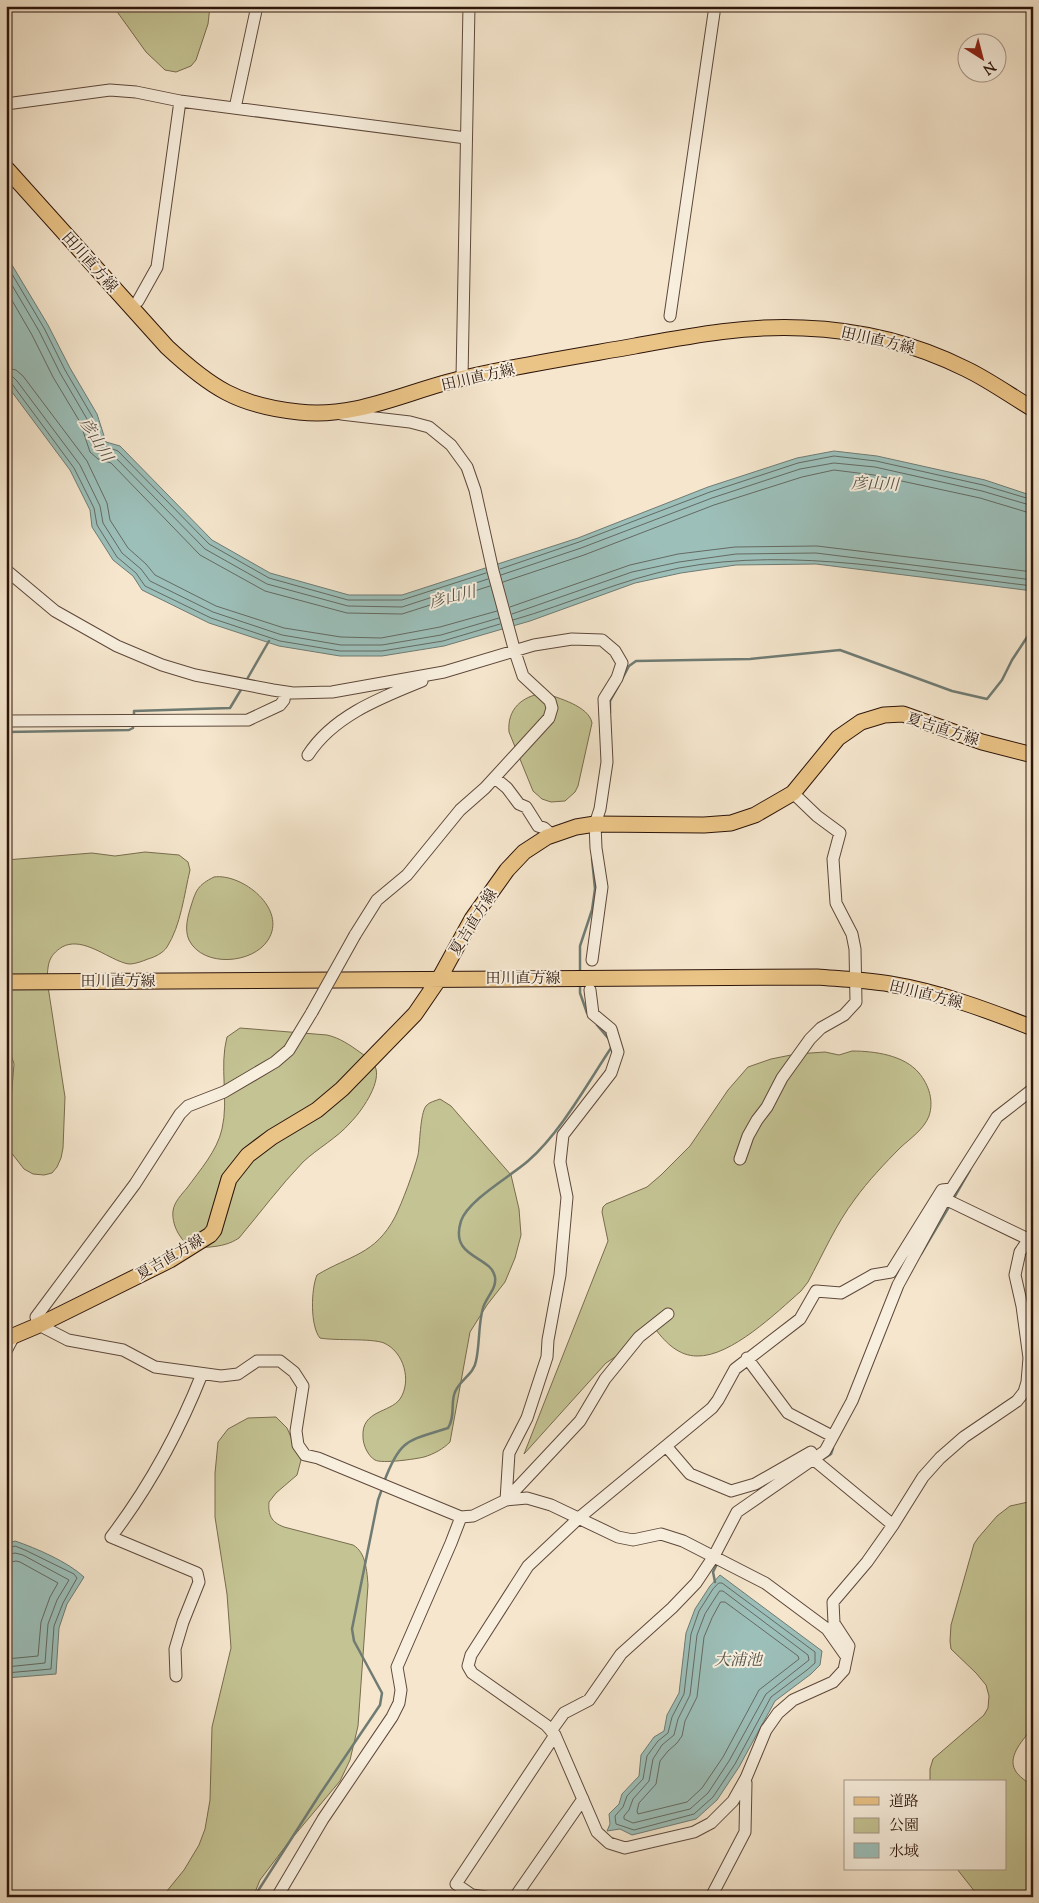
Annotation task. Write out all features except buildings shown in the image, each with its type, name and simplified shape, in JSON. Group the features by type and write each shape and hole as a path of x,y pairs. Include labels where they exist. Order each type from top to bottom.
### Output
{"main road":[{"name":"田川直方線","path":"6,168 133,311 194,372 214,387 238,399 264,406 300,413 332,413 363,408 462,378 575,356 745,329 802,328 833,330 882,338 931,353 967,369 1033,409"},
{"name":"夏吉直方線","path":"10,1338 170,1260 210,1235 214,1230 229,1179 248,1154 317,1110 342,1089 415,1014 441,975 472,919 507,870 524,852 552,835 576,827 595,824 704,825 731,823 756,816 793,793 838,738 861,722 884,715 903,714 982,742 1033,755"},
{"name":"田川直方線","path":"6,974 855,976 917,982 968,996 1033,1020"},
{"name":"田川直方線","path":"6,982 441,975"},
{"name":"田川直方線","path":"855,976 926,992 982,1008 1033,1028"}],"street":[{"path":"235,108 257,6"},
{"path":"462,378 469,6"},
{"path":"670,316 715,6"},
{"path":"6,104 110,90 136,92 180,102 466,138"},
{"path":"138,301 156,267 180,102"},
{"path":"332,413 410,422 429,427 451,445 467,467 476,490 493,570 515,652 523,676 550,701 552,708 549,718 495,778 460,810 406,876 377,900 354,935 289,1050 275,1062 224,1092 188,1106 180,1114 135,1184 36,1317 39,1325 68,1340 123,1350 155,1367 222,1376 238,1374 257,1361 280,1361 294,1372 303,1386 296,1431 298,1445 305,1455 318,1458 461,1518 473,1516 506,1500 527,1498 551,1505 580,1517 618,1536 633,1540 661,1534 682,1541 765,1583 827,1629 847,1658"},
{"path":"6,570 55,611 117,646 162,665 195,675 285,692 332,692 444,672 534,645 572,639 602,640 616,651 622,663 617,678 604,699 607,762 600,808 595,824 596,848 602,887 592,960"},
{"path":"308,755 325,733 353,713 391,693 444,672"},
{"path":"6,721 248,720 280,705 284,700 285,692"},
{"path":"495,778 507,788 519,804 526,807 538,826 544,828 552,835"},
{"path":"740,1160 748,1136 757,1120 767,1107 782,1078 810,1039 822,1028 844,1015 856,1002 855,949 852,934 836,903 833,859 840,833 817,816 793,793"},
{"path":"506,1500 509,1453 528,1418 547,1357 548,1340 560,1275 567,1197 560,1162 563,1135 611,1073 618,1052 611,1029 592,1014 590,990"},
{"path":"486,1897 472,1895 456,1884 564,1713 589,1700 621,1654 672,1608 696,1583 714,1556 737,1512 825,1451 852,1401 898,1285 997,1118 1033,1089"},
{"path":"942,1190 950,1198 1031,1236 1020,1252 1015,1275 1022,1306 1029,1358 1027,1382 1024,1392 1017,1401 964,1437 940,1458 923,1477 867,1562 833,1602 834,1622 848,1646 844,1670 833,1682 793,1700 778,1713 766,1730 746,1778 733,1801 711,1822 694,1832 624,1848 609,1843 597,1832 553,1733 546,1725 472,1673 468,1666 471,1655 528,1566 580,1517 712,1408 735,1369 800,1319 816,1291 840,1293 873,1275 891,1272 942,1190"},
{"path":"506,1500 580,1421 605,1379 638,1337 668,1314"},
{"path":"6,1352 10,1338"},
{"path":"747,1358 788,1413 832,1436"},
{"path":"176,1676 175,1649 183,1622 199,1582 196,1573 111,1537 157,1469 187,1411 202,1374"},
{"path":"666,1446 690,1474 731,1491 755,1484 817,1448 825,1451"},
{"path":"813,1459 893,1525"},
{"path":"277,1897 323,1819 392,1717 399,1703 401,1690 397,1667 461,1518"},
{"path":"711,1897 745,1832 746,1778"},
{"path":"515,1897 583,1799"}],"green space":[{"path":"113,6 210,6 208,24 196,60 191,66 176,72 165,70 146,52"},
{"path":"544,693 579,707 590,717 592,723 578,786 575,792 565,801 551,802 542,799 533,791 509,732 513,710 529,697"},
{"path":"145,852 179,855 188,862 190,870 176,929 163,951 134,964 124,963 91,948 76,944 62,947 51,957 48,965 47,980 65,1097 63,1148 61,1158 52,1173 44,1175 33,1174 24,1169 10,1151 8,1138 14,1064 6,1039 6,860 92,853 115,856"},
{"path":"214,877 225,877 249,887 267,905 272,917 273,928 268,940 261,948 251,954 228,960 216,959 196,949 189,940 187,923 194,896 201,885"},
{"path":"240,1028 327,1035 336,1038 353,1047 372,1062 376,1069 375,1083 369,1098 354,1118 345,1128 303,1162 239,1238 222,1245 197,1247 189,1245 180,1236 174,1224 173,1211 177,1201 208,1160 220,1137 225,1106 224,1060 227,1037"},
{"path":"852,1051 888,1055 913,1067 923,1078 928,1088 931,1099 929,1116 921,1129 883,1166 855,1199 801,1291 753,1332 724,1349 710,1354 697,1356 684,1354 664,1340 656,1330 606,1363 524,1454 608,1241 602,1212 603,1207 647,1187 661,1175 690,1146 728,1090 748,1067 771,1059 796,1054 825,1052 839,1055"},
{"path":"440,1099 451,1106 511,1175 519,1209 521,1235 515,1258 505,1282 487,1305 470,1332 450,1442 438,1451 424,1457 384,1462 372,1458 366,1450 363,1440 364,1428 371,1417 395,1404 404,1392 405,1376 401,1360 391,1347 378,1341 320,1338 314,1325 312,1307 315,1281 317,1275 370,1247 387,1230 401,1204 416,1162 424,1110 426,1106"},
{"path":"276,1417 287,1428 301,1460 297,1475 276,1493 269,1502 271,1518 284,1527 353,1545 361,1552 366,1568 368,1585 358,1726 350,1760 340,1781 260,1880 253,1897 162,1897 184,1870 199,1845 205,1829 210,1800 212,1727 231,1648 227,1594 215,1517 215,1473 218,1442 228,1429 248,1418"},
{"path":"1033,1501 1033,1727 1018,1747 1013,1758 1013,1764 1018,1774 1033,1786 1033,1897 979,1897 958,1870 1006,1870 1006,1780 930,1780 930,1769 933,1759 984,1715 988,1708 989,1696 986,1685 951,1649 951,1625 974,1544 997,1516 1010,1506"}],"water":[{"name":"彦山川","path":"6,255 48,325 97,414 106,442 120,446 212,540 270,573 349,595 402,595 578,538 708,487 797,458 834,451 877,456 985,480 1033,496 1033,591 816,564 736,565 681,573 635,583 530,621 444,646 382,656 340,656 279,646 209,623 142,590 133,576 113,560 92,527 90,510 70,470 6,384"},
{"path":"15,1541 51,1556 84,1577 67,1604 59,1628 56,1674 6,1678 6,1549 9,1543"},
{"name":"大浦池","path":"720,1575 822,1651 820,1665 775,1701 739,1767 717,1800 696,1819 632,1835 620,1829 607,1831 610,1824 609,1814 619,1804 622,1794 639,1776 641,1755 654,1737 664,1731 667,1715 679,1693 686,1633 695,1609 710,1586"}],"waterway":[{"path":"621,681 629,666 636,661 750,659 840,650 952,691 987,699 1002,680 1012,660 1033,628"},
{"path":"246,681 269,641"},
{"path":"610,713 610,701 619,685"},
{"path":"134,716 134,711 230,708 242,688"},
{"path":"6,732 129,730 133,728 133,724"},
{"path":"580,974 580,946 592,910 595,889 592,859"},
{"path":"580,985 580,993 587,1013"},
{"path":"597,1025 608,1038"},
{"path":"384,1482 400,1449 414,1439 448,1428 456,1390 475,1366 481,1314 484,1304 493,1289 495,1277 492,1270 465,1250 461,1243 459,1233 461,1221 465,1213 481,1197 528,1161 552,1136 583,1092 611,1048 611,1045"},
{"path":"954,1198 970,1170"},
{"path":"921,1254 950,1205"},
{"path":"820,1461 831,1454 833,1448"},
{"path":"254,1897 380,1705 382,1693 354,1641 352,1629 378,1500 382,1489"},
{"path":"715,1582 713,1572 718,1562"}]}
